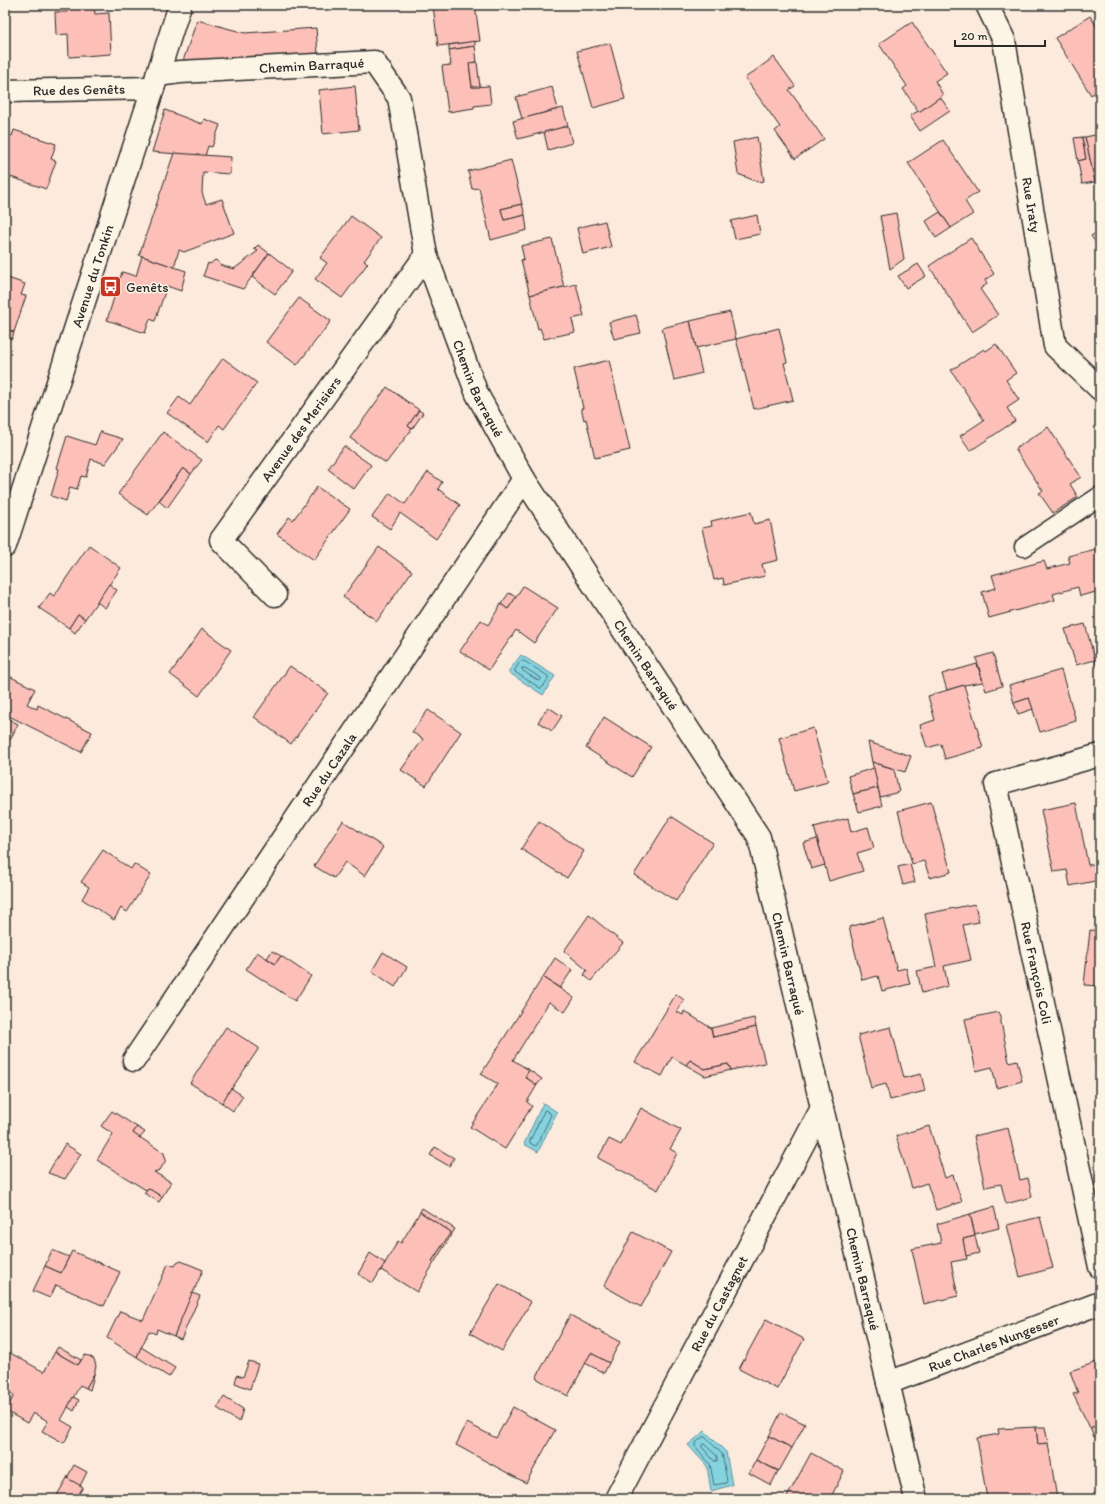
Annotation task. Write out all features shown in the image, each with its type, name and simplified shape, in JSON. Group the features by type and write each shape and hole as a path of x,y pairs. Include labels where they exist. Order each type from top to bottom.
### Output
{"street":[{"name":"Avenue du Tonkin","path":"5,546 180,5"},
{"name":"Rue Iraty","path":"987,5 1004,40 1056,346 1100,389"},
{"name":"Chemin Barraqué","path":"155,81 180,72 374,62 399,98 426,255 477,394 524,479 759,837 822,1108 916,1499"},
{"name":"Rue des Genêts","path":"5,91 128,87 155,81"},
{"name":"Avenue des Merisiers","path":"275,595 221,540 426,255"},
{"name":"Rue du Cazala","path":"134,1060 524,479"},
{"name":"Rue François Coli","path":"1100,755 996,784 1100,1267"},
{"name":"Rue du Castagnet","path":"616,1499 822,1108"},
{"name":"Rue Charles Nungesser","path":"888,1383 1100,1303"}],"lane":[{"path":"1024,547 1100,496"}],"water":[{"path":"521,655 555,676 543,695 508,672"},
{"path":"543,1103 557,1112 538,1152 524,1144"},
{"path":"705,1431 726,1452 732,1485 711,1491 707,1466 688,1445"}],"building":[{"path":"94,5 95,14 109,13 111,54 69,57 68,34 56,35 55,12 67,12 67,6"},
{"path":"433,5 475,5 480,41 438,46"},
{"path":"1090,16 1100,32 1100,89 1091,95 1055,38"},
{"path":"197,20 245,33 316,28 318,54 183,61"},
{"path":"912,22 947,73 935,81 943,95 919,112 903,89 907,86 879,44"},
{"path":"475,41 475,46 449,50 449,45"},
{"path":"610,43 625,99 593,108 577,51"},
{"path":"475,46 477,62 469,63 472,87 489,86 491,104 448,112 442,66 451,65 449,50"},
{"path":"774,57 795,86 789,90 824,139 795,159 775,131 780,127 745,78"},
{"path":"477,62 480,87 472,87 469,63"},
{"path":"355,86 359,130 323,134 319,90"},
{"path":"552,87 558,109 522,119 516,97"},
{"path":"940,97 950,111 920,131 910,116 918,111 919,112"},
{"path":"563,108 568,126 518,139 513,121"},
{"path":"165,110 202,124 204,119 220,125 212,147 208,146 205,156 152,152"},
{"path":"568,126 572,143 548,150 544,132"},
{"path":"14,130 56,144 51,159 56,161 46,189 5,175 5,133 12,136"},
{"path":"1100,134 1100,181 1095,182 1085,137"},
{"path":"757,137 764,181 758,182 738,174 733,142"},
{"path":"1082,137 1086,159 1078,161 1074,138"},
{"path":"1082,137 1085,137 1095,182 1082,184 1078,161 1086,159"},
{"path":"943,140 978,192 965,201 973,214 951,228 908,163"},
{"path":"174,153 231,157 230,174 203,172 202,193 206,204 222,199 234,233 184,252 179,250 174,267 139,255"},
{"path":"511,160 522,204 501,209 504,220 525,215 527,230 491,240 479,188 472,189 468,171"},
{"path":"522,204 525,215 504,220 501,209"},
{"path":"940,212 951,228 936,238 926,221"},
{"path":"896,213 904,259 890,269 880,216"},
{"path":"757,215 760,234 735,239 731,221"},
{"path":"351,216 381,238 364,261 368,263 342,298 315,279 327,263 320,258"},
{"path":"605,221 611,247 583,254 577,228"},
{"path":"1100,230 1100,249 1091,236"},
{"path":"971,238 994,274 985,280 987,284 980,289 998,315 972,332 929,266"},
{"path":"552,239 564,287 530,295 521,260 524,259 521,246"},
{"path":"258,245 269,253 243,289 203,276 208,263 210,264 215,260 219,262 220,265 234,269 258,251 254,249"},
{"path":"269,253 292,271 275,294 252,277"},
{"path":"142,256 186,271 181,291 167,286 155,321 150,319 145,333 107,320 122,272 136,276"},
{"path":"918,264 926,276 906,288 898,276"},
{"path":"5,277 25,284 21,295 26,296 14,332 5,329"},
{"path":"576,284 584,316 572,319 575,332 544,339 540,328 538,329 530,295"},
{"path":"299,298 331,321 297,365 266,342"},
{"path":"730,312 736,339 696,348 690,321"},
{"path":"636,315 641,333 614,339 609,322"},
{"path":"690,321 702,373 674,380 662,328"},
{"path":"779,328 787,362 784,363 793,400 754,409 736,339"},
{"path":"5,329 14,332 12,339 5,337"},
{"path":"996,344 1016,373 1006,380 1019,400 1007,408 1015,421 970,451 960,436 984,420 951,370 984,349 986,351"},
{"path":"223,358 257,383 224,429 219,425 208,442 167,413 179,397 190,405"},
{"path":"609,360 630,450 595,458 586,419 584,420 581,408 583,408 574,369"},
{"path":"387,387 419,410 408,426 412,429 386,463 350,438"},
{"path":"419,410 423,413 412,429 408,426"},
{"path":"1048,427 1081,477 1070,484 1078,497 1053,513 1039,493 1043,491 1015,449"},
{"path":"100,432 123,439 105,464 91,459 86,477 81,476 77,489 70,487 66,501 51,496 59,469 57,468 67,436 95,445"},
{"path":"163,432 202,460 191,474 183,468 148,515 118,494"},
{"path":"344,446 371,465 354,489 328,469"},
{"path":"183,468 191,474 167,508 159,501"},
{"path":"428,472 442,482 438,489 460,505 436,539 400,513 390,529 372,517 390,493 405,504"},
{"path":"317,487 350,509 314,560 277,534 289,517 293,520"},
{"path":"751,512 754,524 770,520 778,560 762,564 765,576 724,585 723,578 714,580 702,528 712,526 711,521"},
{"path":"89,545 121,568 85,619 78,614 69,628 39,608 50,593 54,596"},
{"path":"379,547 412,571 377,621 343,597"},
{"path":"1100,548 1100,591 1080,596 1078,587 1053,594 1055,600 989,618 982,592 996,588 992,575 1044,561 1047,569 1070,563 1068,556"},
{"path":"109,584 117,590 105,608 97,602"},
{"path":"523,586 558,608 534,643 516,630 489,670 460,651 481,620 488,625 501,604 508,609"},
{"path":"509,593 516,597 508,609 501,604"},
{"path":"78,614 85,619 75,633 69,628"},
{"path":"1085,624 1095,660 1076,665 1065,629"},
{"path":"202,629 231,650 199,696 170,674"},
{"path":"993,653 1002,686 986,691 976,658"},
{"path":"1100,658 1100,676 1095,660"},
{"path":"977,664 983,682 947,690 942,674"},
{"path":"290,666 328,693 291,744 254,717"},
{"path":"1061,670 1076,721 1040,732 1029,698 1014,703 1009,685"},
{"path":"5,674 35,689 27,704 37,709 38,705 92,732 81,752 5,714"},
{"path":"964,685 983,748 945,759 941,744 927,748 920,725 935,720 928,696"},
{"path":"1029,698 1033,709 1018,714 1014,703"},
{"path":"548,707 562,716 552,731 538,722"},
{"path":"428,710 461,732 426,786 401,770 423,739 412,732"},
{"path":"5,717 18,724 10,740 5,738"},
{"path":"604,717 651,747 632,777 586,748"},
{"path":"813,728 828,782 794,791 779,738"},
{"path":"868,742 911,756 905,772 872,762"},
{"path":"872,762 894,769 899,792 880,797"},
{"path":"874,768 878,788 853,794 848,776"},
{"path":"878,788 882,806 859,812 853,794"},
{"path":"931,802 951,872 930,878 924,861 912,864 898,811"},
{"path":"1076,803 1088,865 1100,863 1100,880 1070,886 1067,870 1054,872 1041,810"},
{"path":"671,816 713,843 676,901 634,875"},
{"path":"848,818 851,832 868,827 874,848 857,853 863,871 829,881 814,827"},
{"path":"343,821 383,847 365,876 345,862 334,878 314,866"},
{"path":"539,821 584,851 567,878 521,849"},
{"path":"817,839 825,865 811,869 803,843"},
{"path":"103,850 131,869 134,864 151,875 127,912 121,908 114,920 82,899 89,887 81,882"},
{"path":"910,864 915,882 903,885 898,867"},
{"path":"975,904 979,922 963,925 971,960 944,966 948,986 922,993 917,971 936,967 925,914"},
{"path":"589,915 623,943 591,981 584,975 587,970 564,951"},
{"path":"883,918 897,970 906,968 910,984 882,991 878,976 862,980 849,927"},
{"path":"1090,930 1100,931 1100,986 1084,985"},
{"path":"272,951 281,956 275,964 267,958"},
{"path":"257,952 275,964 281,956 311,976 295,1001 246,969"},
{"path":"383,952 407,967 395,987 372,971"},
{"path":"555,958 572,970 560,988 543,977"},
{"path":"543,977 574,998 565,1012 549,1002 513,1060 529,1070 525,1077 537,1085 527,1102 532,1106 505,1149 470,1127 498,1084 481,1074"},
{"path":"676,994 684,1000 677,1012 683,1015 684,1011 711,1028 713,1037 756,1027 765,1063 731,1070 728,1064 705,1069 690,1060 686,1065 672,1057 662,1076 635,1062"},
{"path":"999,1012 1009,1062 1017,1060 1022,1081 997,1088 992,1067 976,1071 965,1019"},
{"path":"754,1018 756,1027 713,1037 711,1028"},
{"path":"226,1027 259,1048 222,1103 190,1083"},
{"path":"891,1027 904,1078 921,1074 925,1091 890,1100 886,1084 871,1088 858,1035"},
{"path":"1100,1056 1100,1075 1097,1075 1094,1057"},
{"path":"690,1060 705,1069 728,1064 731,1070 705,1076 686,1065"},
{"path":"529,1070 542,1079 537,1085 525,1077"},
{"path":"231,1088 243,1096 233,1111 222,1103"},
{"path":"641,1108 681,1130 670,1149 677,1153 658,1190 598,1158 609,1139 621,1145"},
{"path":"112,1111 137,1127 133,1133 164,1153 166,1160 160,1170 154,1172 171,1182 162,1197 148,1188 146,1190 97,1160 113,1134 101,1126"},
{"path":"929,1126 945,1178 953,1175 962,1202 936,1210 927,1183 912,1188 896,1136"},
{"path":"137,1127 145,1132 140,1138 133,1133"},
{"path":"1008,1128 1020,1180 1028,1178 1032,1197 1006,1204 1001,1184 985,1187 974,1136"},
{"path":"65,1144 81,1154 65,1179 48,1173"},
{"path":"435,1147 454,1158 449,1166 430,1155"},
{"path":"148,1188 162,1197 159,1202 144,1193"},
{"path":"994,1207 999,1228 975,1234 970,1214"},
{"path":"422,1208 455,1229 434,1263 432,1261 451,1232 420,1212"},
{"path":"420,1212 451,1232 432,1261 434,1263 417,1292 381,1270 398,1241 401,1243"},
{"path":"970,1214 975,1236 963,1239 967,1259 951,1262 958,1296 924,1304 912,1249 941,1243 937,1224"},
{"path":"1040,1217 1053,1268 1020,1277 1007,1225"},
{"path":"633,1232 671,1252 641,1307 604,1286"},
{"path":"975,1236 979,1253 966,1256 963,1239"},
{"path":"52,1250 69,1257 61,1273 45,1266"},
{"path":"72,1251 120,1272 104,1306 56,1285 50,1298 33,1291 45,1266 61,1273"},
{"path":"370,1253 385,1263 373,1283 358,1274"},
{"path":"181,1261 203,1270 174,1336 157,1329 156,1334 149,1331 137,1357 107,1338 120,1311 143,1320 168,1264 175,1266"},
{"path":"499,1284 531,1302 502,1351 470,1333"},
{"path":"192,1293 200,1296 181,1339 174,1336"},
{"path":"570,1315 620,1342 609,1363 591,1353 568,1396 536,1378"},
{"path":"766,1319 804,1339 777,1389 739,1369"},
{"path":"58,1347 81,1360 78,1365 55,1352"},
{"path":"141,1347 175,1368 169,1377 137,1357"},
{"path":"5,1350 44,1372 55,1352 78,1365 85,1355 94,1359 96,1366 94,1374 86,1388 80,1385 61,1420 73,1427 64,1443 42,1431 48,1421 33,1413 27,1423 6,1411 14,1395 5,1390"},
{"path":"591,1353 609,1363 604,1373 585,1363"},
{"path":"249,1361 258,1364 250,1389 235,1383 237,1375 243,1377"},
{"path":"1100,1361 1100,1424 1090,1428 1073,1394 1078,1393 1070,1371"},
{"path":"94,1374 93,1379 90,1390 86,1388"},
{"path":"73,1397 79,1400 74,1411 68,1407"},
{"path":"224,1397 243,1409 239,1422 217,1408"},
{"path":"513,1407 555,1430 526,1483 456,1445 467,1423 496,1438"},
{"path":"781,1412 805,1424 792,1448 769,1436"},
{"path":"1100,1424 1100,1434 1094,1437 1090,1428"},
{"path":"1036,1427 1038,1444 1048,1443 1057,1499 987,1499 977,1438 999,1434 998,1429"},
{"path":"1036,1427 1045,1427 1048,1443 1038,1444"},
{"path":"769,1436 792,1448 779,1471 756,1460"},
{"path":"811,1453 844,1471 830,1499 786,1499"},
{"path":"756,1460 778,1471 771,1485 749,1473"},
{"path":"74,1465 87,1472 80,1486 67,1478"},
{"path":"67,1478 83,1487 76,1499 58,1499 56,1497"}],"place":[{"name":"Genêts","path":"110,287"}]}
